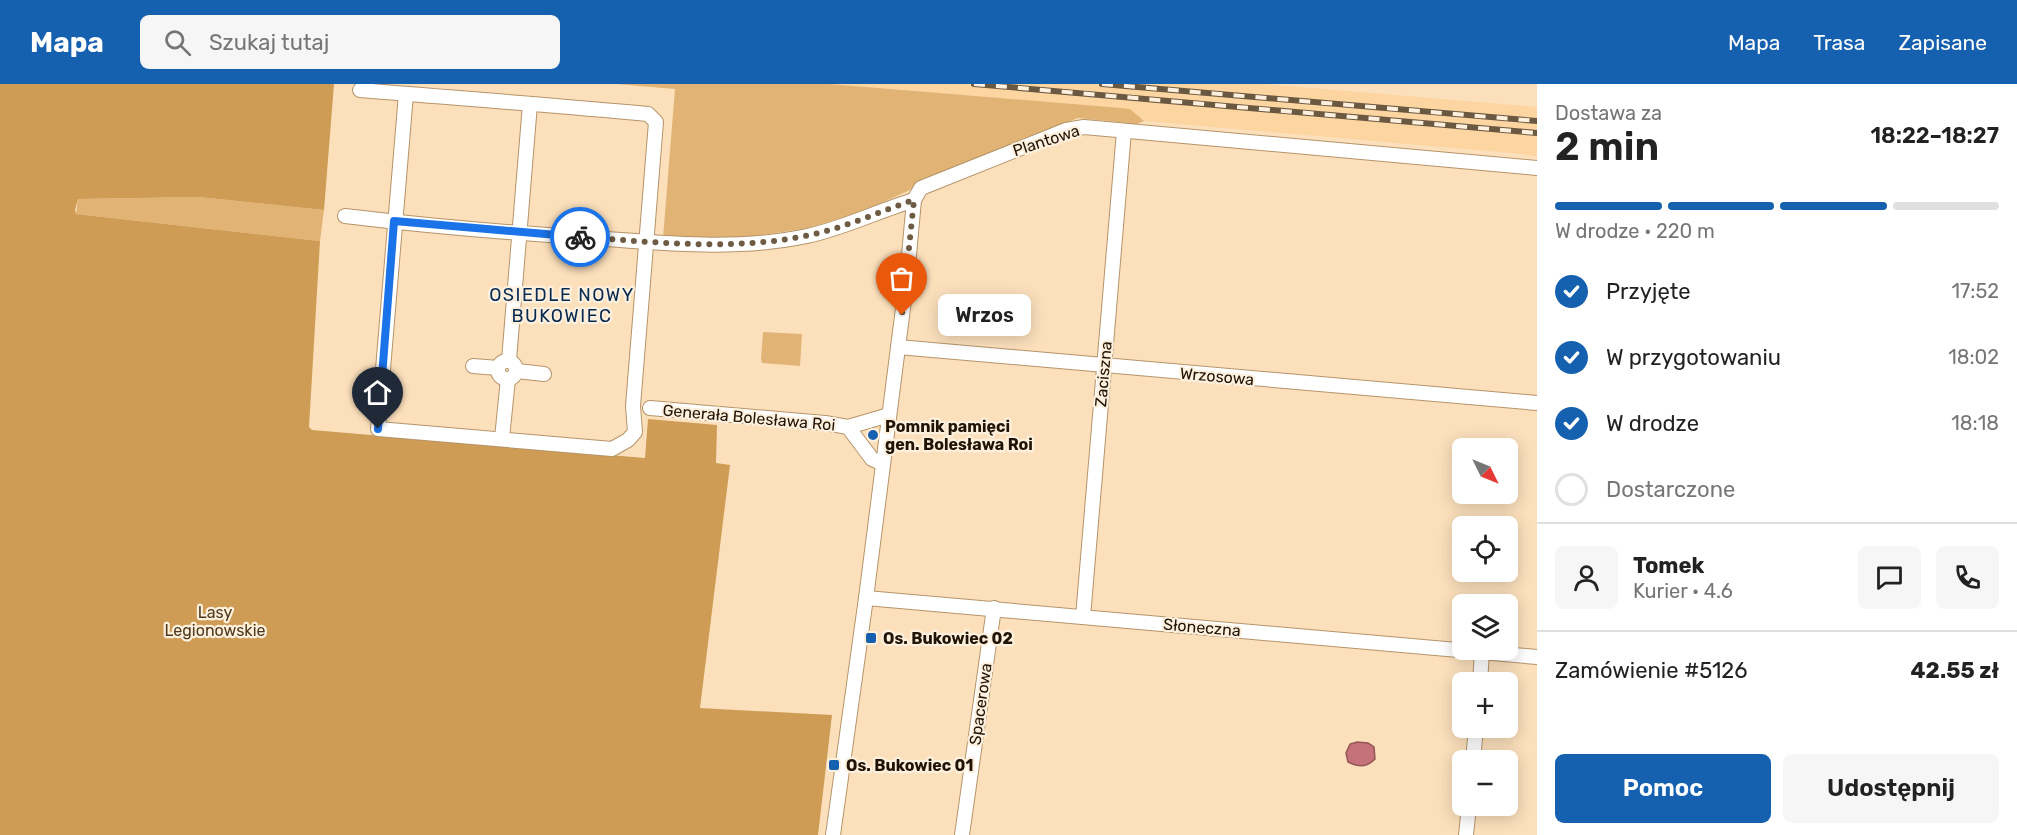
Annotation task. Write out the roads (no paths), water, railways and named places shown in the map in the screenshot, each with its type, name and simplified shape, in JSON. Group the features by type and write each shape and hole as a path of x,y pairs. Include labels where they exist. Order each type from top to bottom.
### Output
{"street":[{"path":"360,90 648,114 654,118 656,122 633,406 635,432 628,440 612,449 378,429 406,94"},
{"path":"502,438 530,104"},
{"name":"Plantowa","path":"646,242 722,245 807,236 914,200 923,186 1066,130 1084,127 1537,168"},
{"name":"Zaciszna","path":"1083,617 1124,131"},
{"path":"833,835 866,598 914,200"},
{"path":"345,216 520,233 646,242"},
{"name":"Wrzosowa","path":"898,347 1537,404"},
{"path":"473,366 544,374"},
{"name":"Generała Bolesława Roi","path":"650,408 848,427 889,415"},
{"name":"Generała Bolesława Roi","path":"848,427 872,459 883,464"},
{"name":"Słoneczna","path":"866,598 1452,649"},
{"name":"Spacerowa","path":"962,835 994,608"},
{"name":"Słoneczna","path":"1518,655 1537,657"},
{"path":"1466,835 1468,816"}],"railway":[{"path":"974,84 1537,133"},
{"path":"1102,84 1537,121"}],"place":[{"name":"Wrzos","path":"902,315"},
{"name":"Pomnik pamięci gen. Bolesława Roi","path":"873,435"},
{"name":"Os. Bukowiec 02","path":"871,638"},
{"name":"Os. Bukowiec 01","path":"834,765"}],"district":[{"name":"OSIEDLE NOWY BUKOWIEC","path":"562,305"}],"park label":[{"name":"Lasy Legionowskie","path":"215,621"}]}
